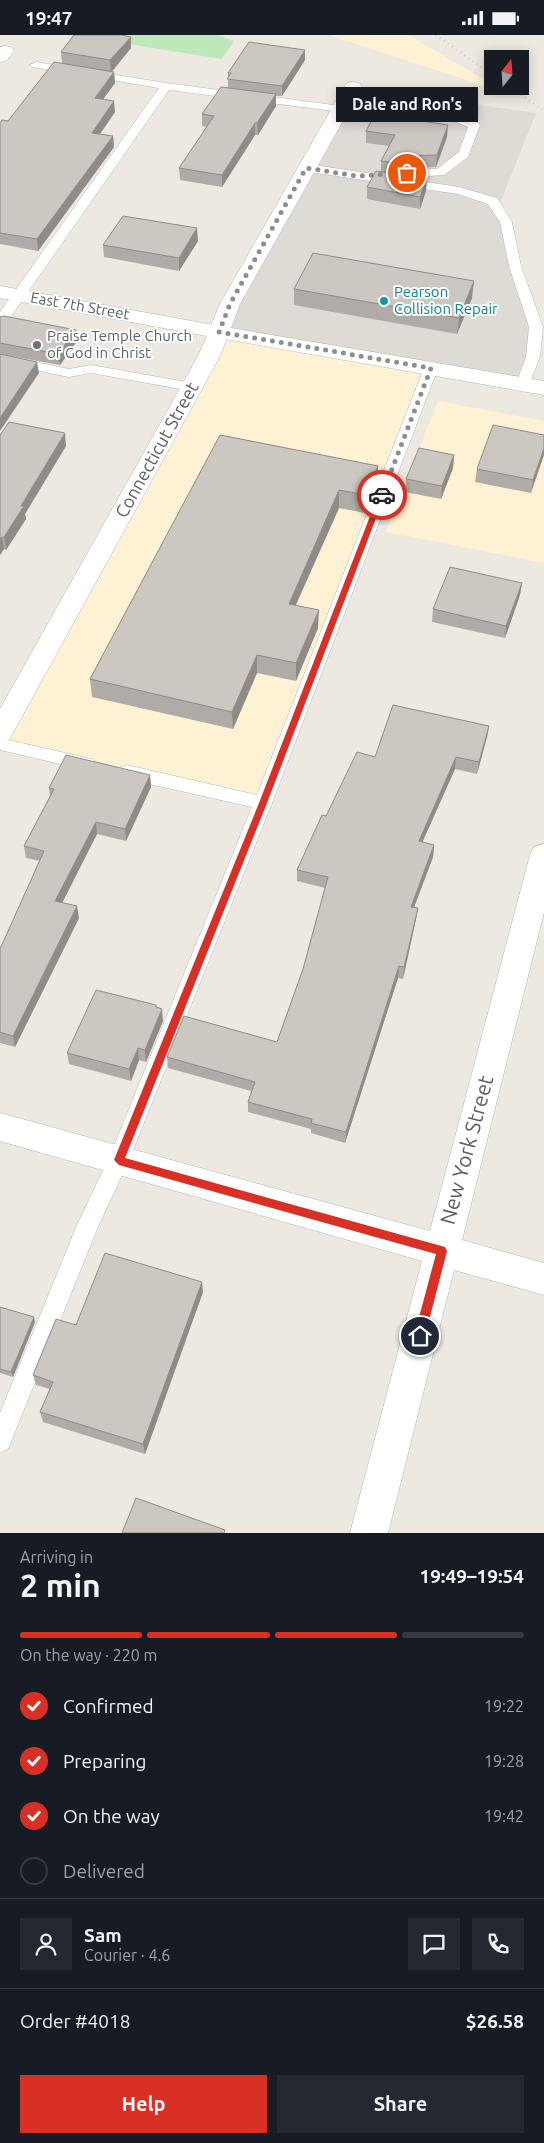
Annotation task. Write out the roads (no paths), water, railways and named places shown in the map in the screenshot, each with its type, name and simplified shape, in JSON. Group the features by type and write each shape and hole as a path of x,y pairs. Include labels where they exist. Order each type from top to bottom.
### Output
{"street":[{"name":"Connecticut Street","path":"0,733 208,358 230,304 353,87"},
{"name":"East 7th Street","path":"10,294 534,386"},
{"name":"New York Street","path":"368,1533 544,855"},
{"path":"0,1127 544,1279"}],"lane":[{"path":"36,65 341,109"},
{"path":"0,322 10,294 166,85"},
{"path":"357,176 440,172 464,154 474,125 412,100"},
{"path":"306,168 458,191 493,201 506,222 515,266 536,327 533,357 534,386"},
{"path":"0,359 69,373 91,369 192,387"},
{"path":"0,1441 88,1225 119,1160 263,803 431,368"},
{"path":"0,744 263,803"}],"railway":[{"path":"436,35 484,69"},
{"path":"522,95 544,111"}],"place":[{"name":"Dale and Ron's","path":"407,173"},
{"name":"Pearson Collision Repair","path":"384,301"},
{"name":"Praise Temple Church of God in Christ","path":"37,345"}]}
